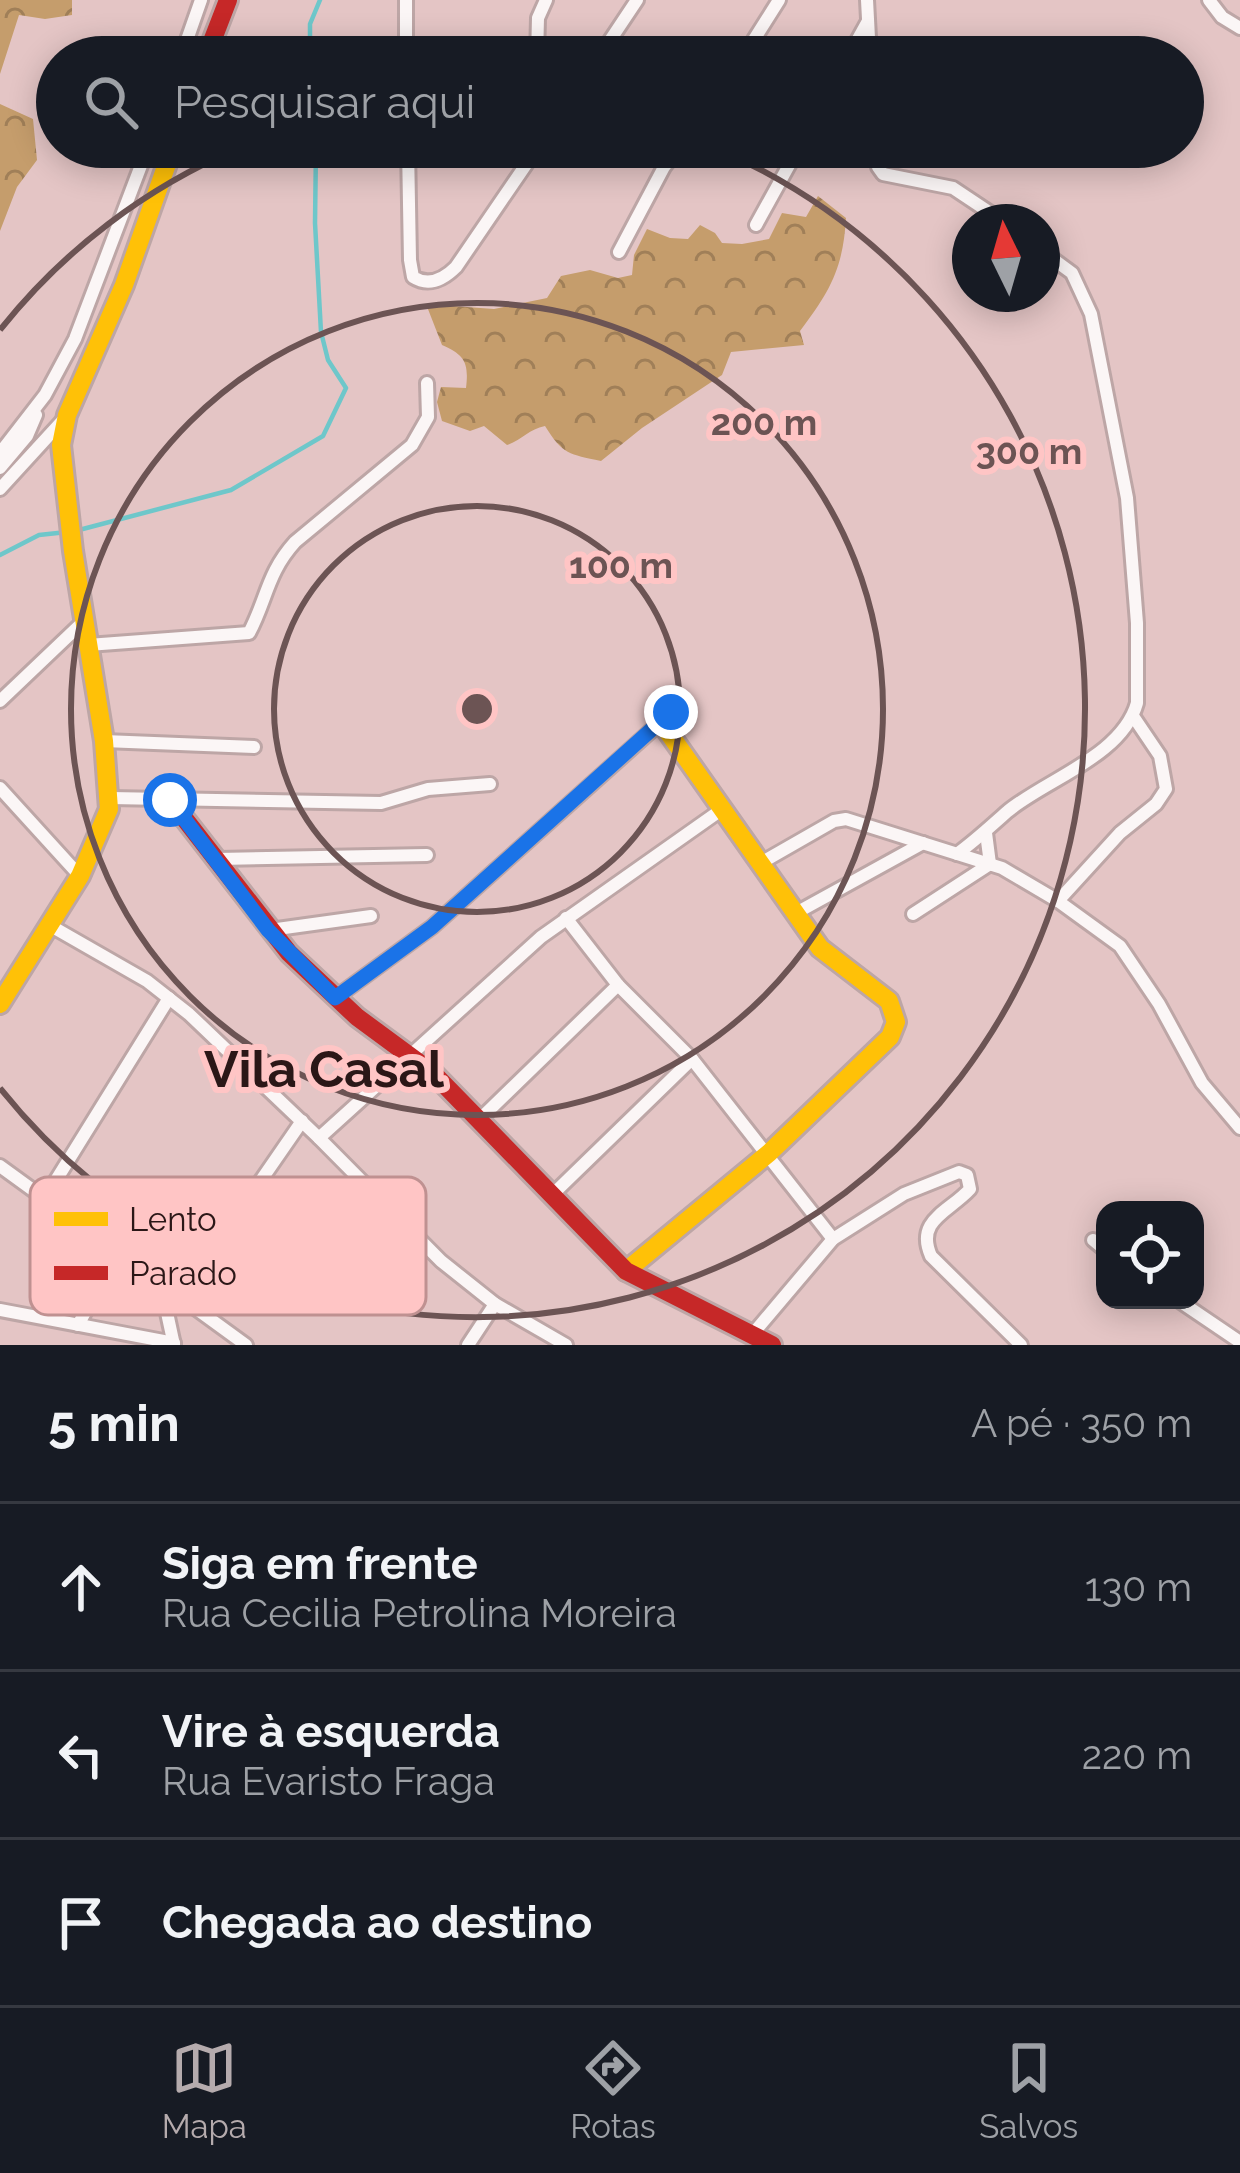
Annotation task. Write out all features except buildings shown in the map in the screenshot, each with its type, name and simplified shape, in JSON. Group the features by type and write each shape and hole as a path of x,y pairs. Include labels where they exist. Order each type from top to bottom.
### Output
{"street":[{"path":"188,36 201,0"},
{"path":"214,36 227,0"},
{"path":"406,0 406,36"},
{"path":"538,36 538,18 546,0"},
{"path":"613,36 638,0"},
{"path":"756,36 779,0"},
{"path":"867,0 869,36"},
{"path":"1209,0 1222,17 1240,28"},
{"path":"860,36 868,21"},
{"path":"0,468 27,436 74,339 140,168"},
{"path":"1,1001 80,877 111,798 61,466 67,415 124,285 166,168"},
{"path":"408,168 410,260 413,277 419,281 444,279 457,267 524,168"},
{"path":"619,252 663,168"},
{"path":"756,225 787,168"},
{"path":"879,168 883,174 953,188 977,204"},
{"path":"957,854 1007,812 1102,750 1133,716 1139,685 1127,498 1119,450 1086,300 1072,273 1060,264"},
{"path":"88,645 249,633 279,559 412,445 428,417 427,383"},
{"path":"0,452 45,395"},
{"path":"0,489 67,415"},
{"path":"0,701 84,621"},
{"path":"1058,901 1166,789 1160,757 1133,716"},
{"path":"335,998 432,927 666,717 759,864 833,962 889,1001 896,1022 890,1037 769,1153 626,1271"},
{"path":"104,741 254,747"},
{"path":"111,798 381,803 428,789 490,784"},
{"path":"0,788 80,877"},
{"path":"170,800 268,930 335,998 409,1054 479,1120 626,1271 772,1345"},
{"path":"320,1138 566,918 721,810"},
{"path":"759,864 834,820 846,818 990,864 1058,901 1120,946 1159,1004 1202,1083 1240,1128"},
{"path":"986,833 990,864"},
{"path":"796,913 923,843"},
{"path":"218,859 427,855"},
{"path":"914,914 990,864"},
{"path":"268,930 371,916"},
{"path":"566,918 619,985 692,1059 833,1239"},
{"path":"51,926 170,998 358,1177"},
{"path":"479,1120 619,985"},
{"path":"58,1177 170,998"},
{"path":"553,1195 692,1059"},
{"path":"263,1177 302,1121"},
{"path":"0,1166 30,1187"},
{"path":"751,1336 833,1239 904,1194 959,1172 968,1175 970,1190 926,1228 924,1242 931,1256 1021,1345"},
{"path":"426,1247 496,1304 566,1345"},
{"path":"468,1345 496,1304"},
{"path":"1191,1309 1240,1342"},
{"path":"0,1310 174,1344"},
{"path":"78,1325 83,1315"},
{"path":"202,1315 246,1345"}],"green space":[{"path":"0,0 72,0 72,15 45,19 19,15 0,74"},
{"path":"0,104 33,119 36,161 17,187 0,231"},
{"path":"818,196 846,218 833,279 800,331 804,345 731,352 722,375 601,461 568,452 545,426 507,445 484,426 470,431 442,421 437,402 441,387 466,388 467,372 460,356 442,345 426,304 494,309 547,298 561,276 590,270 618,278 632,275 634,255 647,229 688,239 700,225 722,243 769,239 782,213 806,217"}],"waterway":[{"path":"310,36 320,0"},
{"path":"79,530 231,490 323,436 346,388 328,360 321,332 316,168"},
{"path":"0,555 39,535 67,532"}],"traffic: slow":[{"path":"0,1004 80,876 109,809 104,741 61,445 67,415 124,285 166,168"},
{"path":"626,1271 769,1153 890,1037 896,1022 889,1001 820,948 661,722"}],"traffic: jam":[{"path":"214,36 228,0"},
{"path":"170,800 289,953 357,1017 433,1073 626,1271 772,1345"}],"district":[{"name":"Vila Casal","path":"324,1069"}],"route":[{"path":"170,800 268,930 335,998 432,927 671,712"}]}
